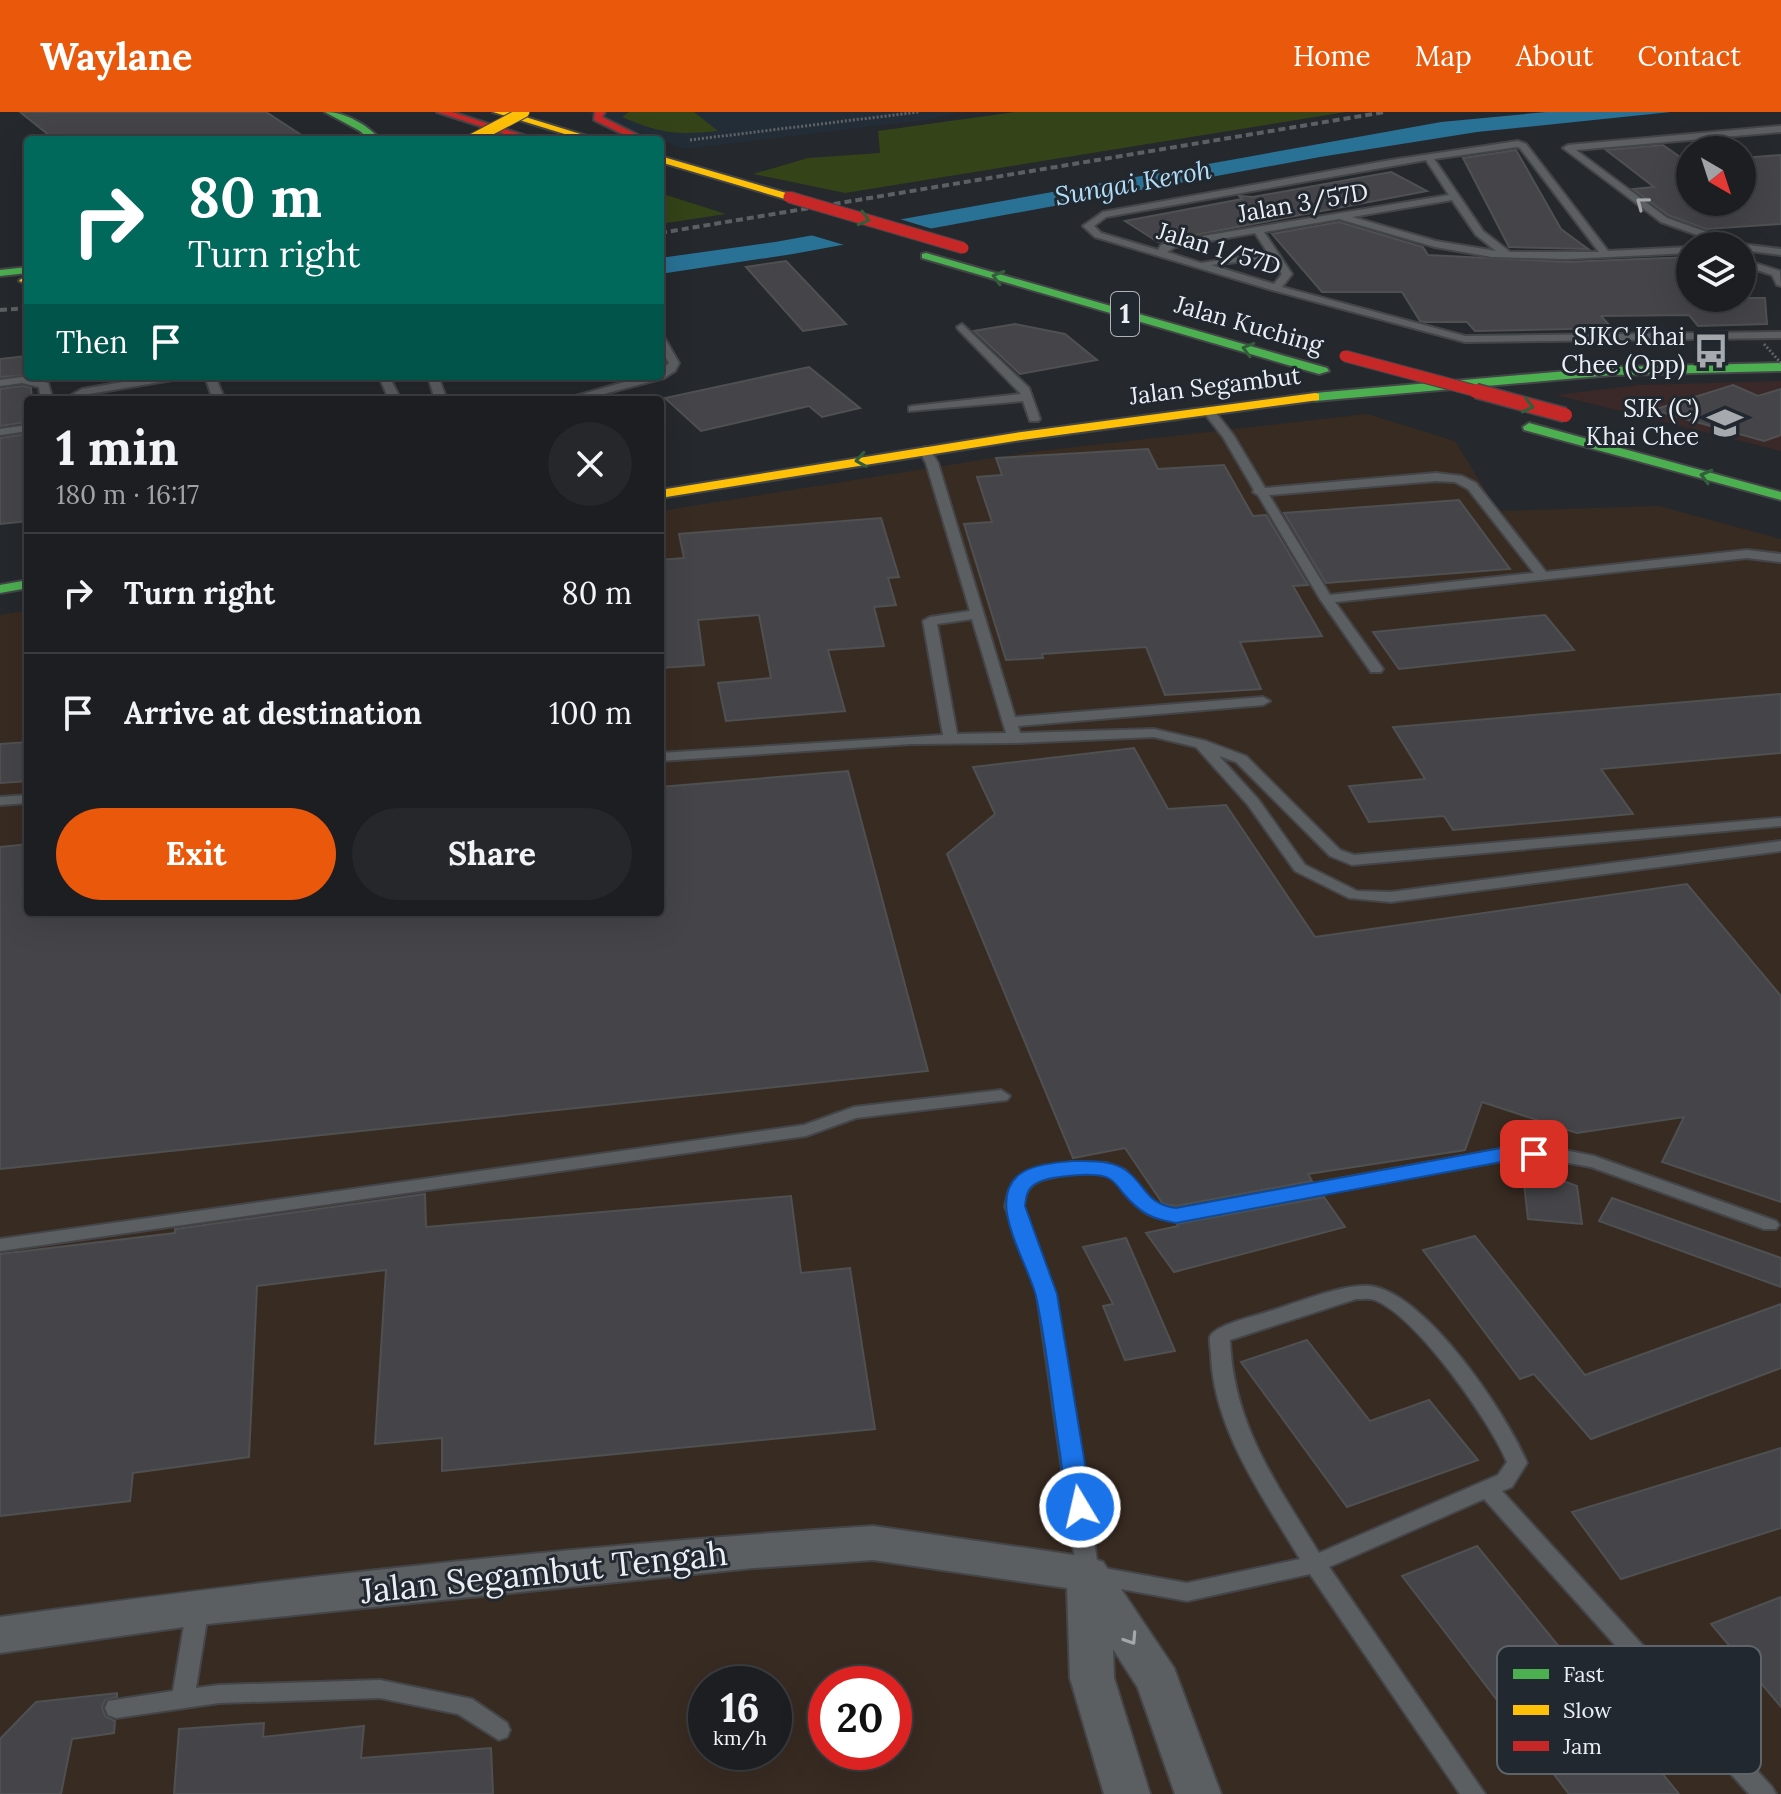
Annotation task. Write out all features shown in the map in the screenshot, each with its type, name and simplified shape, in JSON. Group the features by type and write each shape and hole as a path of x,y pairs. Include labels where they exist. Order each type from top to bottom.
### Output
{"main road":[{"path":"330,112 372,136"},
{"path":"442,112 521,136"},
{"path":"498,112 581,136"},
{"path":"479,136 524,112"},
{"path":"512,136 558,112"},
{"path":"600,112 597,118 635,136"},
{"path":"664,149 740,182"},
{"name":"1","path":"664,160 1100,287"},
{"name":"Jalan Kuching","path":"714,195 1441,403"},
{"path":"0,273 24,277"},
{"path":"0,283 24,279"},
{"name":"Jalan Segambut","path":"664,474 1034,419 1288,388 1519,364 1773,349"},
{"name":"Jalan Kuching","path":"1337,354 1573,418"},
{"name":"Jalan Segambut","path":"664,493 925,450 1208,410 1552,375 1781,365"},
{"path":"1522,425 1781,496"},
{"path":"0,589 24,585"},
{"path":"0,606 24,603"}],"street":[{"name":"Jalan Segambut Tengah","path":"0,1635 198,1607 753,1551 873,1543 1088,1574"},
{"path":"1088,1574 1092,1678 1127,1794"},
{"path":"1088,1574 1158,1681 1198,1794"}],"lane":[{"path":"1698,232 1664,220 1568,148 1781,129"},
{"name":"Jalan 1/57D","path":"1604,252 1523,146 1509,144 1103,215 1088,226 1098,235 1276,288 1465,339 1781,335"},
{"path":"1429,158 1479,233 1507,255"},
{"name":"Jalan 3/57D","path":"1162,252 1173,244 1453,197"},
{"path":"1342,217 1444,246 1507,255 1676,250"},
{"path":"1259,231 1287,274 1276,288"},
{"path":"1756,249 1781,252"},
{"path":"1196,264 1275,255"},
{"path":"1756,265 1776,273 1781,283"},
{"path":"962,327 1019,383 1028,397 1034,419"},
{"path":"664,346 674,363 664,373"},
{"path":"77,396 86,391 153,380"},
{"path":"583,396 644,380"},
{"path":"0,383 37,381 44,385 46,396"},
{"path":"913,409 1028,397"},
{"path":"1208,410 1228,436 1326,599 1376,669"},
{"path":"0,432 24,429"},
{"path":"925,450 932,463 1015,739"},
{"path":"1259,492 1436,477 1458,479 1472,486 1544,577"},
{"path":"1326,599 1747,554 1781,558"},
{"path":"951,739 930,621 977,614"},
{"path":"1010,722 1263,701"},
{"path":"664,757 951,739 1154,733 1201,744 1241,759 1335,853 1352,860 1781,822"},
{"path":"1201,744 1253,802 1300,868 1354,895 1391,897 1781,846"},
{"path":"0,801 24,799"},
{"path":"0,1245 806,1130 854,1113 1001,1096"},
{"path":"1473,1794 1315,1564 1240,1441 1219,1360 1220,1336 1356,1292 1377,1293 1398,1306 1469,1379 1511,1441 1517,1463 1505,1481 1315,1564 1187,1592 1088,1574 1046,1294 1014,1206 1018,1190 1030,1177 1071,1168 1106,1169 1119,1174 1144,1204 1157,1213 1176,1215 1501,1155 1534,1154 1594,1162 1770,1225"},
{"path":"1487,1489 1630,1646"},
{"path":"183,1698 198,1607"},
{"path":"116,1708 183,1698 380,1689 464,1706 499,1730"},
{"path":"1746,1774 1764,1794"}],"path":[{"path":"690,140 919,112"},
{"path":"1773,349 1781,365"}],"shaded area":[{"path":"585,112 960,112 926,120 684,149 664,142 664,136 649,136"},
{"name":"SJK (C) Khai Chee","path":"1781,381 1781,451 1556,395 1639,385"},
{"path":"1367,414 1455,441 1498,511 1659,506 1781,539 1781,1794 0,1794 0,615 24,611 24,916 664,916 664,510 1031,452"}],"green space":[{"path":"629,112 694,112 718,131 680,133 659,130 622,117"},
{"path":"1015,112 1346,112 845,193 753,174 808,158 880,153 878,131"},
{"path":"664,194 726,214 664,223"}],"water":[{"name":"Sungai Keroh","path":"1546,112 1671,112 1477,132 1320,157 793,254 664,273 664,257 775,242 1441,122"}],"pier":[{"path":"893,217 939,231 851,247 804,233"}],"building":[{"path":"20,112 266,112 303,136 50,136"},
{"path":"1663,145 1676,154 1676,216 1756,216 1756,157 1781,155 1781,224 1706,229 1668,215 1633,189 1654,187 1606,150"},
{"path":"1516,150 1561,229 1588,249 1509,247 1463,158"},
{"path":"1391,172 1427,191 1158,242 1125,221 1242,199 1239,196 1253,197"},
{"path":"1339,222 1423,247 1428,255 1566,262 1676,258 1676,312 1756,312 1756,298 1765,298 1767,324 1698,326 1689,315 1601,316 1612,328 1475,331 1467,322 1425,322 1420,321 1402,292 1322,292 1272,234"},
{"path":"786,261 846,324 803,331 746,267"},
{"path":"1015,324 1065,334 1097,360 1020,374 974,331"},
{"path":"24,356 24,375 0,377 0,359"},
{"path":"809,367 860,408 822,417 809,406 701,431 665,398"},
{"path":"1733,385 1758,396 1781,389 1781,435 1764,441 1653,410"},
{"path":"31,388 32,396 24,396 24,423 0,426 0,389"},
{"path":"24,435 24,521 0,524 0,438"},
{"path":"1148,449 1158,469 1224,465 1253,516 1266,515 1308,585 1293,586 1322,636 1240,642 1261,689 1165,695 1146,647 1042,654 1043,658 1006,660 964,524 992,522 977,477 1002,475 996,458"},
{"path":"1459,500 1510,569 1326,583 1284,513"},
{"path":"881,518 899,577 888,578 896,605 874,607 884,646 828,650 845,711 726,721 718,683 771,678 759,615 698,620 704,665 664,668 664,560 684,558 679,534"},
{"path":"1545,615 1574,650 1399,669 1373,632"},
{"path":"1781,694 1781,753 1601,769 1633,814 1453,830 1444,816 1369,822 1349,786 1425,779 1393,727"},
{"path":"24,742 24,781 0,783 0,744"},
{"path":"1134,748 1168,809 1226,805 1315,937 1687,884 1781,996 1781,1202 1662,1162 1684,1117 1577,1133 1482,1102 1465,1150 1308,1174 1312,1181 1176,1206 1163,1204 1125,1148 1073,1158 947,854 995,814 973,767"},
{"path":"848,771 928,1071 0,1169 0,847 24,844 24,916 664,916 664,787"},
{"path":"1522,1166 1577,1186 1582,1224 1528,1219"},
{"path":"425,1194 426,1227 791,1196 801,1273 850,1268 875,1429 442,1471 442,1438 375,1444 386,1270 257,1286 249,1457 133,1473 130,1501 0,1516 0,1254 175,1233 175,1229"},
{"path":"1324,1197 1345,1227 1174,1272 1146,1233 1177,1224"},
{"path":"1612,1198 1781,1258 1781,1287 1599,1221"},
{"path":"1475,1236 1585,1375 1781,1304 1781,1368 1591,1439 1534,1374 1520,1379 1423,1250"},
{"path":"1126,1238 1175,1351 1125,1360 1103,1306 1113,1304 1083,1247"},
{"path":"1307,1340 1370,1421 1429,1400 1478,1460 1347,1507 1241,1362"},
{"path":"1781,1448 1781,1528 1621,1579 1572,1512"},
{"path":"1477,1546 1558,1646 1497,1646 1497,1700 1402,1576"},
{"path":"1781,1597 1781,1707 1761,1683 1761,1646 1730,1646 1711,1624"},
{"path":"117,1693 117,1697 105,1700 102,1707 105,1716 115,1721 114,1733 72,1739 61,1794 0,1794 0,1739 36,1702"},
{"path":"264,1723 263,1737 364,1726 361,1758 491,1748 493,1794 174,1794 179,1729"},
{"path":"1554,1774 1663,1774 1679,1794 1569,1794"}],"railway":[{"path":"664,232 1385,112"},
{"path":"0,310 24,308"}],"traffic: fast":[{"path":"330,112 372,136"},
{"path":"926,256 1323,371"},
{"path":"0,273 24,270"},
{"path":"1315,397 1612,371 1781,367"},
{"path":"1529,427 1781,496"},
{"path":"0,589 24,585"}],"traffic: slow":[{"path":"498,112 581,136"},
{"path":"479,136 524,112"},
{"path":"664,160 789,197"},
{"path":"664,493 1015,437 1315,397"}],"traffic: jam":[{"path":"442,112 521,136"},
{"path":"600,112 597,118 635,136"},
{"path":"789,197 963,248"},
{"path":"1345,356 1565,415"}],"place":[{"name":"SJKC Khai Chee (Opp)","path":"1711,351"},
{"name":"SJK (C) Khai Chee","path":"1725,423"}],"route":[{"path":"1080,1507 1046,1294 1014,1206 1018,1190 1030,1177 1071,1168 1106,1169 1119,1174 1144,1204 1157,1213 1176,1215 1501,1155 1534,1154"}]}
